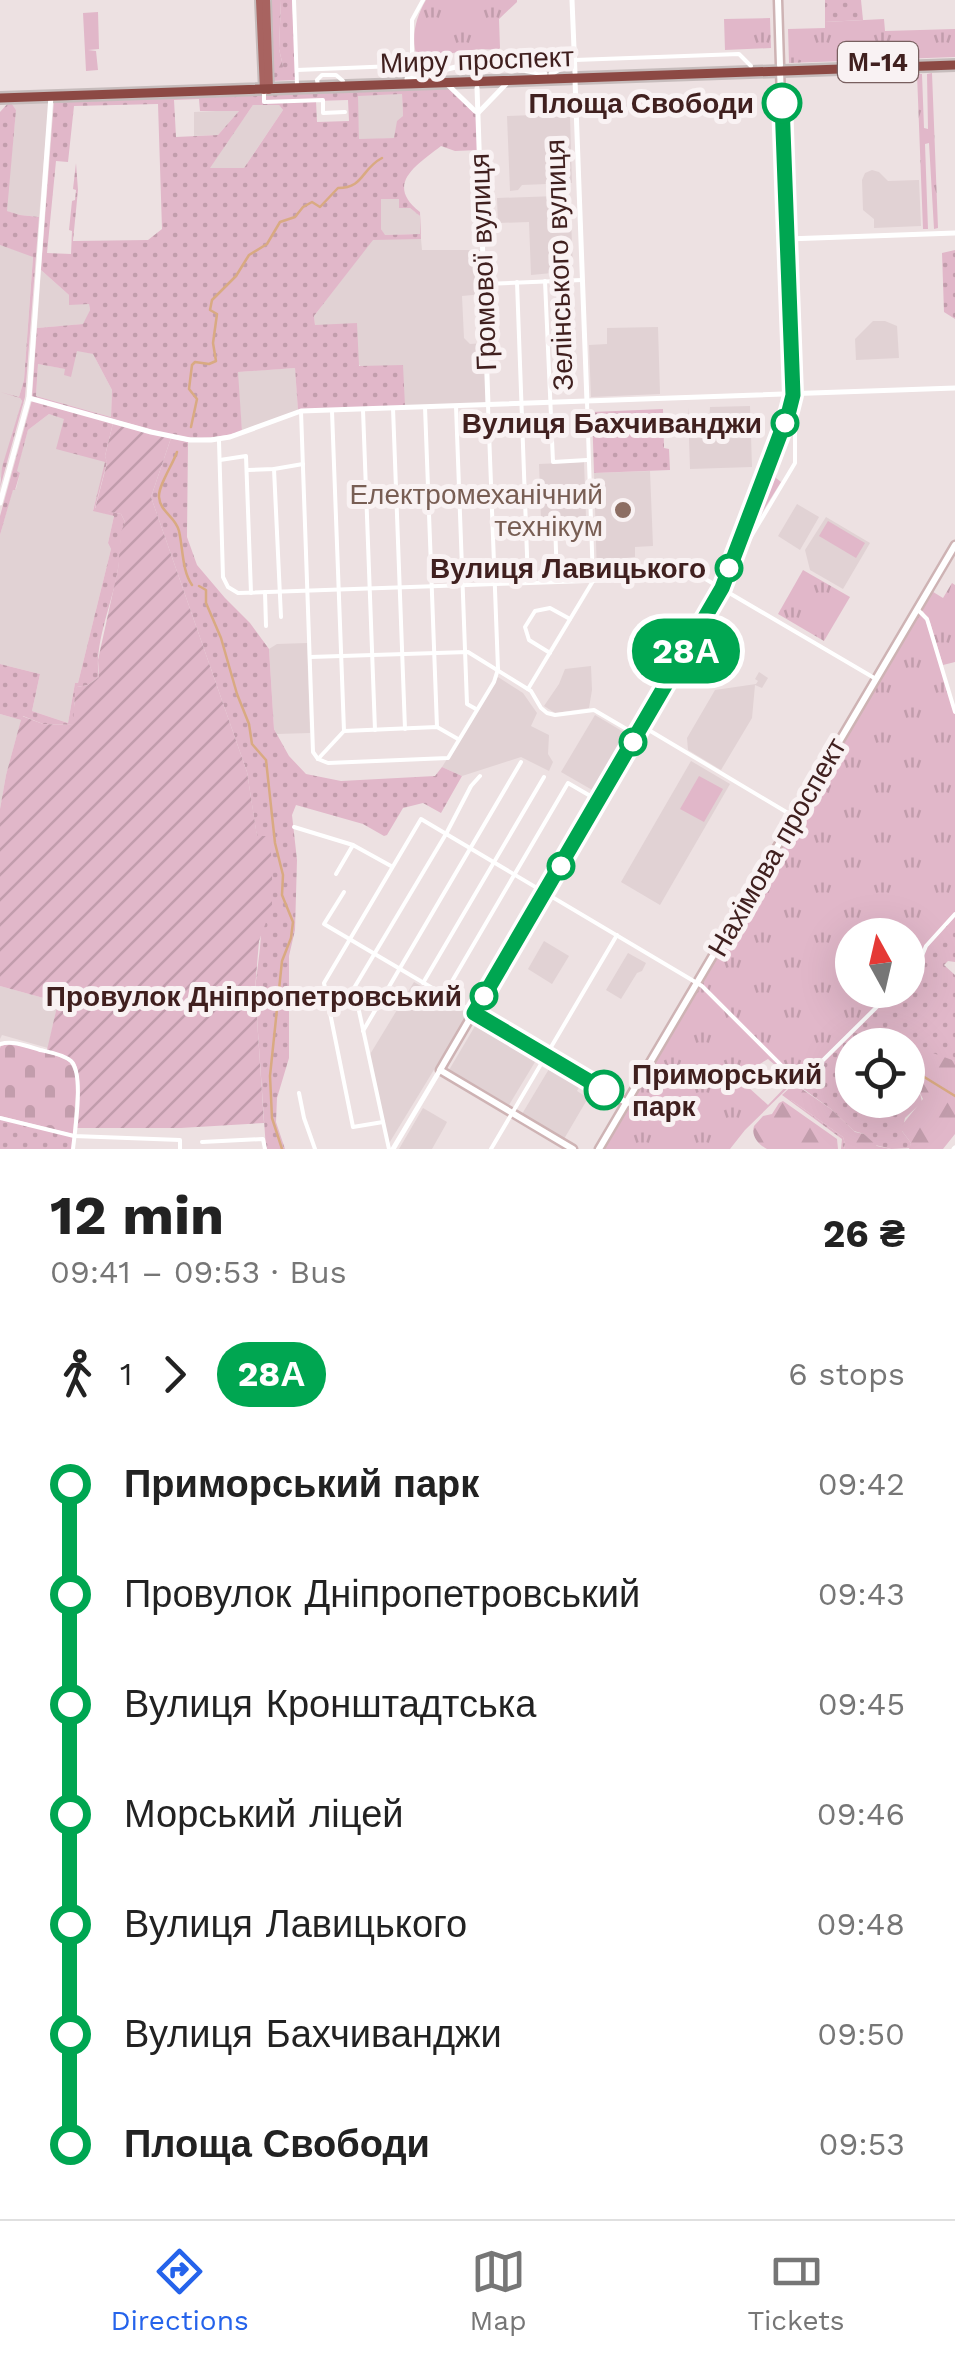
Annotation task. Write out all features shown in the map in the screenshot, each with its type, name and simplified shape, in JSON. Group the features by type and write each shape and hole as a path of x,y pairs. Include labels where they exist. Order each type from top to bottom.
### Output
{"highway":[{"name":"Миру проспект","path":"318,85 431,76 575,76 955,62"},
{"name":"Миру проспект","path":"0,95 509,81 751,66 780,68"}],"main road":[{"path":"263,0 266,87"},
{"path":"573,1149 440,1070 722,588 785,422 793,395 778,0"},
{"name":"Нахімова проспект","path":"599,1149 955,544"},
{"path":"474,1013 627,1103"}],"street":[{"path":"294,0 300,86"},
{"path":"412,65 412,20 423,0"},
{"name":"Зелінського вулиця","path":"572,0 594,581"},
{"path":"412,58 431,76 468,63 484,62 548,74 574,60 739,54 751,66"},
{"path":"468,63 476,71 484,62"},
{"path":"296,70 420,65"},
{"path":"446,83 478,113 509,81"},
{"path":"266,87 267,102 323,100 323,113 344,112"},
{"name":"Громової вулиця","path":"477,88 498,670"},
{"path":"0,503 29,398 52,94"},
{"path":"787,239 955,233"},
{"path":"484,284 582,280"},
{"path":"546,281 553,462 589,460"},
{"path":"517,282 528,584"},
{"path":"29,398 170,436 219,440 301,411 955,388"},
{"path":"456,406 467,704 476,708"},
{"path":"425,407 437,727"},
{"path":"393,408 405,728"},
{"path":"363,409 375,730"},
{"path":"318,759 344,731 332,410"},
{"path":"301,411 313,752 318,759 328,762 448,758 498,670"},
{"path":"741,537 749,540 795,462 794,426 785,422"},
{"path":"219,440 223,577 238,593 702,577 876,679"},
{"path":"220,460 246,456 251,593"},
{"path":"246,470 303,464"},
{"path":"274,469 281,617"},
{"path":"558,582 555,521 591,520"},
{"path":"528,690 594,581"},
{"path":"265,592 266,626"},
{"path":"550,653 529,640 526,627 535,611 550,608 570,620"},
{"path":"916,609 927,619 955,712"},
{"path":"310,657 465,652 528,690 547,713 594,710 637,735"},
{"path":"642,726 794,817"},
{"path":"344,731 437,727 459,740"},
{"path":"363,1031 520,762"},
{"path":"391,1149 354,988 480,776"},
{"path":"424,983 544,778"},
{"path":"444,995 568,782 599,801"},
{"path":"383,1122 354,1127 324,983 421,819 698,983 796,1080 806,1077 876,1008"},
{"path":"294,827 354,845 392,866"},
{"path":"336,874 354,845"},
{"path":"344,892 324,924 474,1013"},
{"path":"925,949 955,914"},
{"path":"491,1149 617,935"},
{"path":"0,1044 9,1042 71,1061 78,1078 73,1149"},
{"path":"391,1149 440,1070"},
{"path":"299,1093 315,1149"},
{"path":"0,1118 74,1136 180,1140 180,1149"},
{"path":"202,1142 263,1138 265,1149"}],"shaded area":[{"path":"402,94 403,116 395,138 359,140 357,95"},
{"path":"49,100 39,217 6,211 16,110 10,101"},
{"path":"253,105 279,105 283,110 244,168 209,168"},
{"path":"556,107 556,117 570,117 572,183 522,185 510,191 507,116 534,115 534,108"},
{"path":"240,110 218,135 194,136 194,112"},
{"path":"445,114 466,115 467,149 451,148"},
{"path":"872,170 888,181 919,180 921,226 874,228 874,219 863,210 862,180"},
{"path":"557,196 558,221 571,218 573,271 531,275 529,222 498,223 497,198"},
{"path":"380,199 399,199 420,216 421,234 384,235"},
{"path":"373,239 421,239 422,250 481,250 483,294 462,296 464,338 470,344 484,343 487,403 405,406 315,325 314,316"},
{"path":"0,245 33,256 24,380 19,397 22,401 0,480"},
{"path":"41,270 69,295 89,304 84,324 37,328"},
{"path":"873,321 897,326 899,358 856,360 855,339"},
{"path":"658,327 660,394 591,397 589,345 607,344 607,328"},
{"path":"77,350 93,354 112,390 111,417 36,396 38,364 66,369"},
{"path":"295,368 298,411 242,431 237,372"},
{"path":"750,406 752,467 690,469 688,408 690,423 709,422 710,407"},
{"path":"49,414 65,418 106,462 93,510 114,516 108,543 111,549 68,723 32,711 40,674 0,664 0,535 16,489 20,473 16,472 28,430"},
{"path":"584,462 586,517 541,519 539,464"},
{"name":"Електромеханічний технікум","path":"650,471 653,546 635,547 635,557 626,558 627,575 597,576 594,473"},
{"path":"797,504 819,517 800,550 778,536"},
{"path":"826,517 870,543 843,589 810,570 805,550"},
{"path":"307,643 310,733 277,734 269,649 277,644"},
{"path":"591,666 589,708 555,713 544,706 565,669"},
{"path":"759,672 768,678 762,688 755,685 752,718 721,770 688,750 687,738 715,690 756,684"},
{"path":"498,677 523,693 537,713 531,726 549,735 548,754 553,762 549,771 521,757 462,776 442,767"},
{"path":"0,714 21,720 0,809"},
{"path":"595,715 627,734 594,791 561,772"},
{"path":"691,761 730,784 660,905 621,882"},
{"path":"544,941 569,956 552,984 528,969"},
{"path":"628,953 646,963 621,999 606,990"},
{"path":"414,982 468,1014 388,1145 369,1056"},
{"path":"0,986 58,1002 48,1048 2,1035 0,1039"},
{"path":"478,1021 538,1057 509,1105 449,1070"},
{"path":"552,1064 582,1082 577,1091 588,1098 564,1139 522,1114"},
{"path":"423,1108 447,1122 432,1149 399,1149"}],"green space":[{"path":"267,0 271,0 272,65 283,66 279,49 281,0 292,0 296,80 271,81"},
{"path":"271,0 281,0 281,72 272,65"},
{"path":"426,0 517,2 499,19 498,50 477,49 417,58 415,28"},
{"path":"825,0 861,0 863,20 825,22"},
{"path":"98,12 99,49 88,50 96,51 98,70 86,71 83,13"},
{"path":"770,18 771,48 725,50 724,19"},
{"path":"884,19 885,31 955,29 955,57 789,63 788,29 825,28 825,22"},
{"path":"932,73 938,228 934,229 929,143 925,144 928,229 923,229 917,74 922,74 924,128 928,129 927,74"},
{"path":"448,87 476,114 478,150 455,151 441,146 414,168 404,184 410,202 420,212 421,239 373,240 314,316 315,325 357,323 359,366 403,365 405,406 298,411 295,368 238,372 242,431 198,438 171,435 32,397 37,328 83,324 90,310 89,304 69,305 69,295 41,270 54,100","holes":["402,94 403,116 397,121 394,138 359,139 358,96","199,99 200,111 239,111 218,135 176,137 174,100","348,100 349,121 317,122 316,101","158,104 162,229 148,240 73,241 78,190 76,163 69,230 71,254 47,253 56,161 68,162 74,106","253,105 279,105 283,110 244,168 210,168","381,199 399,199 399,208 410,208 420,216 420,234 385,235 381,229","77,351 93,354 112,390 111,417 36,396 38,364 65,369 64,375 71,377"]},
{"path":"10,101 16,110 7,211 39,217 25,397 0,488 2,467 22,401 0,392 19,397 24,380 33,257 0,245 0,112"},
{"path":"955,250 955,319 944,312 942,253"},
{"path":"32,400 113,423 107,462 95,508 121,514 125,522 116,582 99,651 99,677 77,687 74,725 43,724 23,716 21,720 0,714 0,664 40,674 32,711 68,723 111,549 108,543 114,516 93,511 105,462 56,449 64,419 49,414 28,430 17,471 20,473 0,535 0,516"},
{"path":"663,409 664,448 669,449 670,470 594,473 592,412"},
{"path":"113,423 171,438 151,497 247,772 257,836 269,836 272,906 259,941 255,989 264,1123 76,1128 76,1065 69,1058 47,1050 58,1002 0,986 0,809 22,716 43,724 73,725 75,690 99,677 98,660 125,522 121,514 95,509"},
{"path":"171,438 188,442 187,537 197,565 269,649 274,729 289,756 306,774 341,781 435,776 442,767 462,776 441,813 423,803 403,808 384,836 363,824 296,805 292,815 297,860 295,930 289,956 289,1058 277,1098 276,1122 285,1149 266,1149 255,989 268,836 257,837 247,772 151,497"},
{"path":"775,467 776,478 781,482 748,535 769,471"},
{"path":"828,521 865,543 856,558 819,536"},
{"path":"803,570 850,597 824,641 778,614"},
{"path":"952,583 955,662 943,665 930,622 920,607 930,590 943,598"},
{"name":"Приморський парк","path":"918,609 925,618 955,712 955,916 925,949 925,918 835,918 835,1008 877,1008 857,1028 835,1028 835,1050 807,1078 795,1081 730,1149 599,1149","holes":["768,1059 792,1080 768,1105 747,1086 763,1073 758,1065"]},
{"path":"699,776 723,789 704,822 680,809"},
{"path":"955,916 955,962 944,965 955,975 955,1061 925,1059 925,1028 854,1028 876,1008 925,1008 925,950"},
{"path":"10,1043 70,1062 77,1078 73,1134 0,1116 0,1048"},
{"path":"835,1046 835,1113 802,1088 791,1100 843,1137 844,1149 842,1139 782,1095"},
{"path":"930,1052 955,1061 955,1134 943,1149 909,1149 911,1143 902,1131 908,1118 925,1118 925,1054"},
{"path":"799,1087 855,1132 864,1134 877,1146 891,1149 844,1149 843,1137 791,1100 791,1094"},
{"path":"783,1101 837,1139 838,1149 767,1149 761,1145 754,1136 754,1126"},
{"path":"840,1118 905,1118 902,1131 911,1143 910,1148 875,1145 864,1134 854,1131"},
{"path":"0,1119 73,1137 72,1149 0,1149"}],"waterway":[{"path":"191,427 197,399 189,389 192,365 216,361 213,343 217,314 210,310 212,300 236,276 249,255 267,244 280,222 295,217 312,202 320,207 338,188 353,185 382,158"},
{"path":"177,452 159,497 177,526 192,585"},
{"path":"199,586 206,590 206,603 221,638 252,744 266,760 275,843 283,875 282,895 293,922 282,961 270,1076 272,1118 282,1149"},
{"path":"925,1077 955,1096"}],"bus line":[{"name":"28А","path":"604,1090 474,1013 722,588 789,411 793,395 782,103"}],"place":[{"name":"Площа Свободи","path":"782,103"},
{"name":"Вулиця Бахчиванджи","path":"785,423"},
{"name":"Електромеханічний технікум","path":"623,510"},
{"name":"Вулиця Лавицького","path":"729,568"},
{"name":"Провулок Дніпропетровський","path":"484,996"},
{"name":"Приморський парк","path":"604,1090"}]}
